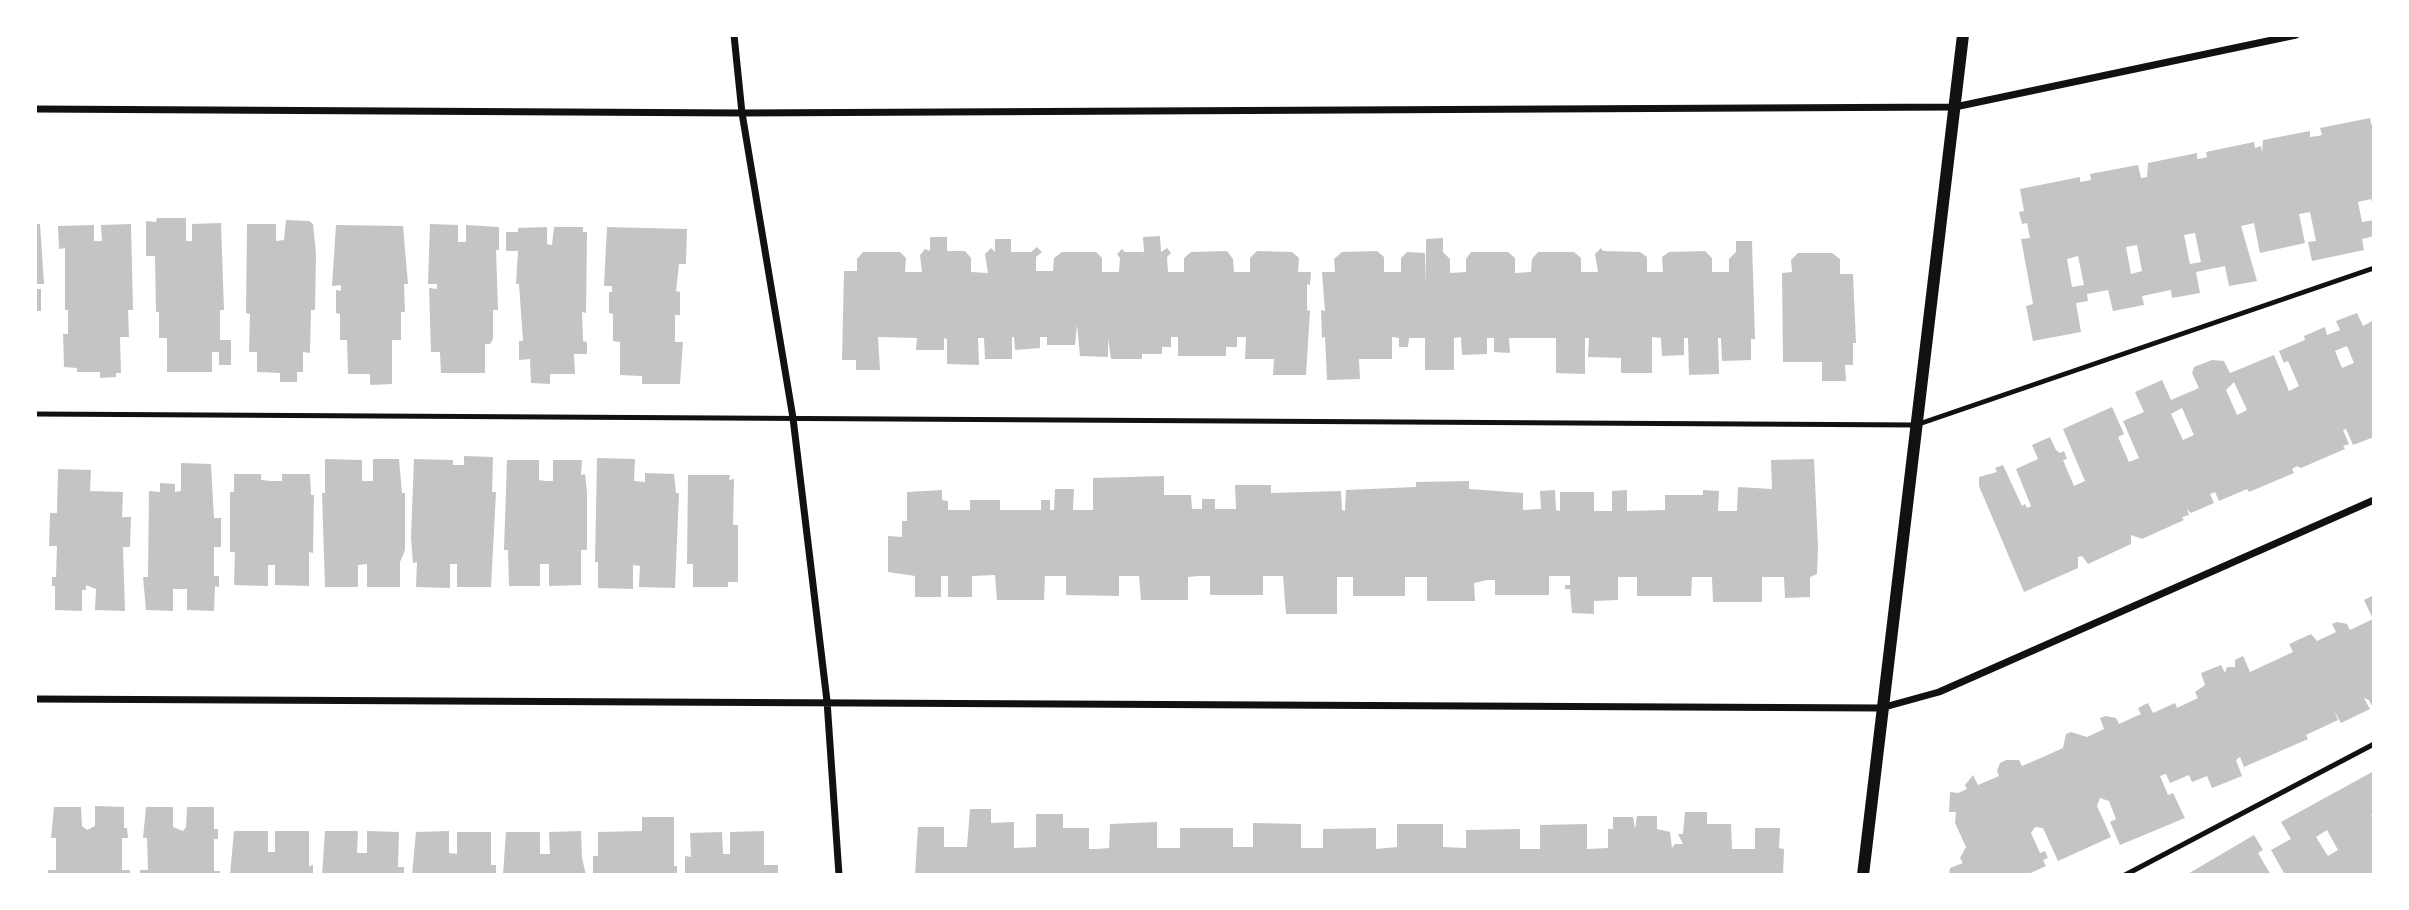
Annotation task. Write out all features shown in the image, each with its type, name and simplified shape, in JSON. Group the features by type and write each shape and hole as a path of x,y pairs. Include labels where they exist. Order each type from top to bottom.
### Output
{"street":[{"path":"734,35 742,113 793,418 827,701 839,875"},
{"path":"1863,875 1963,35"},
{"path":"35,109 742,113 1955,107 2296,35"},
{"path":"35,699 1881,708 1939,692 2374,500"}],"lane":[{"path":"35,414 1916,425 2374,268"},
{"path":"2125,875 2374,744"}],"building":[{"path":"2370,118 2371,124 2374,123 2374,210 2371,199 2358,202 2362,222 2374,220 2374,236 2362,239 2364,250 2312,261 2308,242 2316,241 2310,212 2299,214 2305,243 2260,253 2254,223 2241,226 2257,281 2229,286 2225,266 2196,272 2200,293 2172,298 2171,290 2142,296 2144,305 2113,311 2108,290 2087,294 2088,301 2076,303 2081,332 2033,341 2026,306 2033,304 2021,239 2030,238 2027,223 2022,224 2019,212 2024,211 2020,189 2080,177 2080,182 2091,180 2090,174 2138,165 2141,178 2147,177 2148,163 2197,153 2197,159 2204,158 2207,157 2206,152 2254,142 2255,148 2261,146 2262,154 2263,140 2310,131 2310,137 2318,136 2322,135 2320,128","holes":["2195,233 2201,262 2190,264 2184,235","2137,245 2142,271 2131,274 2126,247","2078,256 2084,285 2072,287 2067,259"]},
{"path":"157,218 186,218 186,241 192,241 192,224 221,223 224,310 220,310 220,340 231,340 231,365 219,365 219,352 212,352 212,372 167,372 167,338 159,338 159,312 156,312 155,256 146,256 146,221 156,222"},
{"path":"286,220 309,221 313,224 316,254 315,310 311,310 310,353 303,352 303,372 297,372 297,382 280,382 280,373 257,372 257,352 249,352 250,314 246,313 247,224 276,224 276,241 284,240"},
{"path":"35,224 40,224 44,284 35,284"},
{"path":"131,224 133,310 128,310 129,337 120,337 121,373 116,373 116,377 100,378 100,372 77,372 77,368 64,367 63,334 68,334 68,310 65,310 65,248 59,249 58,226 94,225 94,241 102,241 101,225"},
{"path":"430,224 458,225 458,242 466,242 466,225 499,227 499,250 496,250 498,310 493,310 493,339 490,344 485,344 485,373 441,373 440,352 431,352 429,288 437,289 437,284 428,284"},
{"path":"336,225 403,226 408,284 404,284 405,312 401,312 401,340 392,340 392,384 370,385 370,374 348,374 347,340 340,340 340,314 336,313 336,290 341,291 341,285 332,286"},
{"path":"547,227 547,244 552,245 554,227 583,227 583,232 587,232 586,313 582,312 583,341 587,342 587,354 574,354 575,374 550,374 550,384 531,383 530,359 519,360 519,341 523,341 519,284 516,284 518,251 506,251 506,232 518,232 518,228"},
{"path":"607,227 687,229 686,264 679,264 676,291 680,292 680,315 675,315 675,342 683,342 680,384 642,384 642,376 620,375 620,342 613,341 613,314 609,313 609,292 612,292 612,286 604,286"},
{"path":"1160,236 1161,252 1167,248 1171,253 1167,257 1168,272 1184,272 1184,258 1191,252 1227,251 1233,259 1234,272 1250,272 1250,258 1257,251 1292,252 1299,258 1298,272 1311,272 1310,285 1307,284 1307,310 1310,311 1306,375 1273,375 1274,359 1245,359 1246,337 1237,337 1237,347 1226,347 1226,356 1178,356 1178,337 1171,337 1171,347 1162,347 1162,354 1142,354 1142,359 1111,359 1108,338 1108,357 1080,356 1077,325 1075,345 1047,345 1047,337 1040,337 1040,348 1015,350 1012,337 1012,359 985,359 984,338 978,338 979,365 947,364 947,339 944,338 944,350 916,350 917,338 878,337 880,370 856,370 856,360 842,360 844,271 857,271 857,259 863,252 900,252 906,258 905,272 922,272 920,255 925,249 930,251 930,237 947,237 947,251 965,251 971,258 971,272 988,273 985,254 991,248 995,252 995,239 1011,239 1011,252 1031,252 1037,247 1042,252 1036,257 1036,271 1053,271 1054,258 1062,252 1096,252 1102,258 1102,272 1119,272 1120,258 1117,254 1122,249 1125,252 1144,252 1143,237"},
{"path":"1443,238 1443,252 1450,259 1450,273 1466,272 1466,259 1471,252 1508,252 1515,258 1515,273 1531,272 1532,259 1538,252 1574,252 1581,258 1581,272 1598,272 1595,254 1601,248 1603,251 1640,252 1647,257 1647,272 1663,272 1662,257 1669,252 1705,251 1712,258 1712,272 1729,272 1729,259 1736,252 1736,241 1752,241 1755,339 1751,339 1751,360 1722,361 1721,338 1718,338 1719,374 1689,375 1688,338 1684,338 1684,355 1662,356 1661,338 1652,337 1652,373 1621,373 1621,358 1588,357 1589,338 1585,338 1585,374 1556,373 1556,338 1509,338 1510,353 1494,352 1494,338 1487,338 1487,354 1462,355 1461,337 1454,338 1454,370 1425,370 1425,338 1409,338 1408,347 1399,347 1399,338 1392,337 1392,359 1359,359 1360,379 1327,380 1325,337 1322,338 1321,310 1325,311 1322,272 1335,272 1334,259 1342,252 1377,251 1384,257 1384,272 1401,272 1401,258 1407,252 1425,253 1426,286 1426,239"},
{"path":"1798,253 1832,253 1840,259 1840,274 1853,274 1856,343 1853,343 1853,365 1845,365 1846,381 1822,381 1822,362 1783,362 1782,273 1792,272 1791,260"},
{"path":"35,289 41,289 41,311 35,311"},
{"path":"2357,313 2363,326 2374,320 2374,437 2353,445 2346,429 2343,430 2349,444 2343,446 2345,449 2301,468 2297,466 2292,469 2294,473 2249,492 2247,489 2219,501 2215,492 2210,494 2214,503 2191,513 2187,509 2189,515 2182,517 2184,520 2142,539 2131,535 2131,544 2088,564 2082,556 2078,557 2078,568 2024,592 1979,486 1979,477 1997,472 1995,468 2003,465 2022,506 2025,504 2027,508 2031,506 2016,469 2038,459 2032,445 2050,437 2056,450 2060,453 2064,451 2067,459 2063,460 2074,486 2085,481 2063,429 2112,407 2124,434 2118,437 2129,462 2139,458 2123,421 2144,412 2135,392 2162,380 2171,400 2199,388 2192,373 2194,367 2212,360 2224,361 2230,373 2274,355 2289,391 2299,386 2288,361 2284,363 2279,351 2305,340 2304,336 2325,327 2327,335 2340,330 2336,321","holes":["2347,346 2354,363 2342,368 2335,351","2234,382 2247,410 2237,415 2226,390","2182,408 2194,435 2183,440 2171,414"]},
{"path":"464,456 493,457 492,492 496,492 491,587 457,587 457,564 450,564 450,588 416,587 417,562 413,563 411,538 414,459 453,460 453,465 464,465"},
{"path":"597,458 635,459 634,481 645,482 645,473 674,474 676,493 679,493 675,588 639,587 640,566 633,565 633,589 598,588 598,562 595,562"},
{"path":"325,459 362,460 362,481 373,481 373,459 399,459 402,493 405,493 405,550 400,562 400,587 367,587 367,564 358,565 358,587 325,587 322,493 325,493"},
{"path":"1814,459 1818,547 1817,574 1810,577 1810,597 1785,598 1784,577 1762,577 1762,602 1713,602 1712,577 1692,577 1691,596 1637,596 1637,577 1618,577 1618,600 1594,601 1594,614 1572,613 1570,589 1565,589 1565,585 1570,585 1570,576 1549,576 1549,595 1495,595 1495,580 1474,583 1475,601 1427,601 1427,577 1405,577 1405,596 1353,596 1353,577 1337,577 1337,614 1286,614 1283,576 1263,576 1263,595 1210,595 1210,576 1199,576 1188,577 1188,600 1141,600 1139,576 1119,576 1119,596 1066,595 1066,576 1045,576 1044,600 997,600 995,575 972,576 972,597 948,597 948,576 941,576 941,597 915,597 915,576 888,572 888,536 902,537 902,521 907,521 907,492 942,490 942,500 948,501 948,510 970,510 970,500 1000,500 1000,510 1041,510 1041,500 1050,500 1050,510 1054,510 1055,489 1074,489 1073,510 1093,510 1093,478 1164,476 1164,495 1191,495 1192,509 1202,509 1202,499 1215,499 1215,509 1236,509 1235,485 1271,485 1271,493 1341,491 1342,510 1345,511 1346,490 1416,487 1416,482 1469,481 1469,489 1523,493 1523,510 1541,509 1540,491 1555,490 1556,510 1560,511 1560,492 1594,492 1594,511 1612,511 1612,491 1627,490 1627,511 1665,510 1665,495 1703,495 1703,490 1719,491 1718,511 1737,511 1738,487 1772,489 1771,460"},
{"path":"507,460 539,460 539,480 553,481 553,460 582,460 581,475 585,474 587,492 587,550 581,550 581,585 549,586 549,564 540,564 540,586 509,586 508,550 504,550"},
{"path":"181,463 211,464 214,518 221,518 221,547 214,547 214,576 219,576 219,587 215,586 214,611 187,610 187,589 173,589 173,611 146,610 143,577 148,577 149,491 160,492 160,483 175,484 175,492 181,491"},
{"path":"58,469 91,470 90,491 123,492 122,517 131,517 130,547 123,547 125,611 95,610 96,589 86,585 86,590 82,590 82,611 55,610 55,586 52,586 52,577 56,577 57,546 49,546 50,513 57,513"},
{"path":"234,474 261,474 261,480 282,481 282,474 310,474 311,495 314,495 313,553 309,552 309,586 275,585 275,565 268,565 268,586 234,585 235,552 230,552 230,492 234,492"},
{"path":"688,475 730,475 729,480 734,479 733,525 738,525 738,582 728,582 728,587 693,587 693,564 687,564"},
{"path":"2374,595 2374,710 2369,700 2364,698 2370,709 2341,723 2334,710 2338,720 2306,735 2308,739 2244,767 2240,757 2236,760 2242,776 2212,788 2207,776 2192,782 2189,775 2170,783 2166,774 2160,776 2168,795 2173,793 2185,818 2120,845 2110,822 2116,819 2109,801 2100,798 2097,806 2111,837 2058,861 2043,828 2035,827 2031,833 2040,853 2045,851 2048,858 2043,860 2046,866 2026,875 1949,875 1950,868 1963,863 1960,858 1966,847 1955,823 1956,812 1949,812 1950,792 1958,793 1967,789 1965,785 1973,775 1978,785 1999,776 1997,771 2000,763 2006,760 2019,760 2022,766 2043,757 2063,748 2066,734 2071,732 2087,737 2104,729 2100,718 2106,716 2116,718 2119,724 2141,714 2138,708 2148,703 2153,713 2175,703 2177,708 2198,698 2195,692 2205,685 2201,673 2221,665 2225,673 2227,667 2235,667 2235,660 2243,656 2250,672 2293,652 2289,644 2311,634 2317,641 2336,632 2332,624 2347,624 2350,630 2373,619 2364,600"},
{"path":"2374,771 2374,813 2371,815 2374,820 2374,875 2285,875 2271,850 2291,839 2281,822","holes":["2327,830 2338,850 2328,856 2316,837"]},
{"path":"95,806 124,807 124,828 127,828 128,838 122,838 122,870 130,870 130,875 48,875 48,870 56,870 56,838 51,838 54,807 81,807 82,826 87,830 95,826"},
{"path":"146,807 173,807 173,827 183,831 186,827 187,807 214,807 214,829 218,829 218,839 214,839 214,871 220,871 220,875 140,875 140,870 148,870 147,838 143,838"},
{"path":"970,809 991,809 991,823 1014,822 1014,848 1036,847 1036,814 1063,814 1063,828 1089,828 1089,849 1109,848 1110,824 1157,822 1157,848 1180,848 1180,828 1233,828 1233,847 1253,847 1253,823 1301,824 1301,848 1323,848 1323,829 1376,828 1376,849 1397,847 1397,824 1443,824 1443,847 1466,848 1466,830 1520,829 1520,849 1540,849 1540,825 1587,824 1587,849 1608,848 1608,829 1613,829 1613,817 1633,817 1635,829 1637,816 1657,816 1657,829 1670,832 1672,848 1675,844 1683,844 1678,834 1683,834 1685,812 1707,812 1707,824 1731,824 1732,849 1755,849 1755,828 1780,828 1779,848 1784,849 1783,875 915,875 918,827 944,827 944,847 967,847"},
{"path":"642,817 674,817 674,866 677,866 677,875 593,875 593,856 598,856 598,832 642,831"},
{"path":"234,831 268,831 268,852 275,852 275,831 309,831 309,866 313,865 313,875 230,875"},
{"path":"325,831 358,831 357,853 367,853 367,831 399,832 398,867 404,867 404,875 322,875"},
{"path":"449,831 449,853 457,854 457,832 491,832 491,865 496,865 496,875 412,875 416,832"},
{"path":"581,831 586,875 503,875 506,832 540,832 540,854 550,854 549,832"},
{"path":"764,831 764,865 778,865 778,875 685,875 685,856 691,857 690,833 722,832 723,854 730,854 730,832"},
{"path":"2254,835 2263,850 2258,853 2271,875 2186,875"}]}
